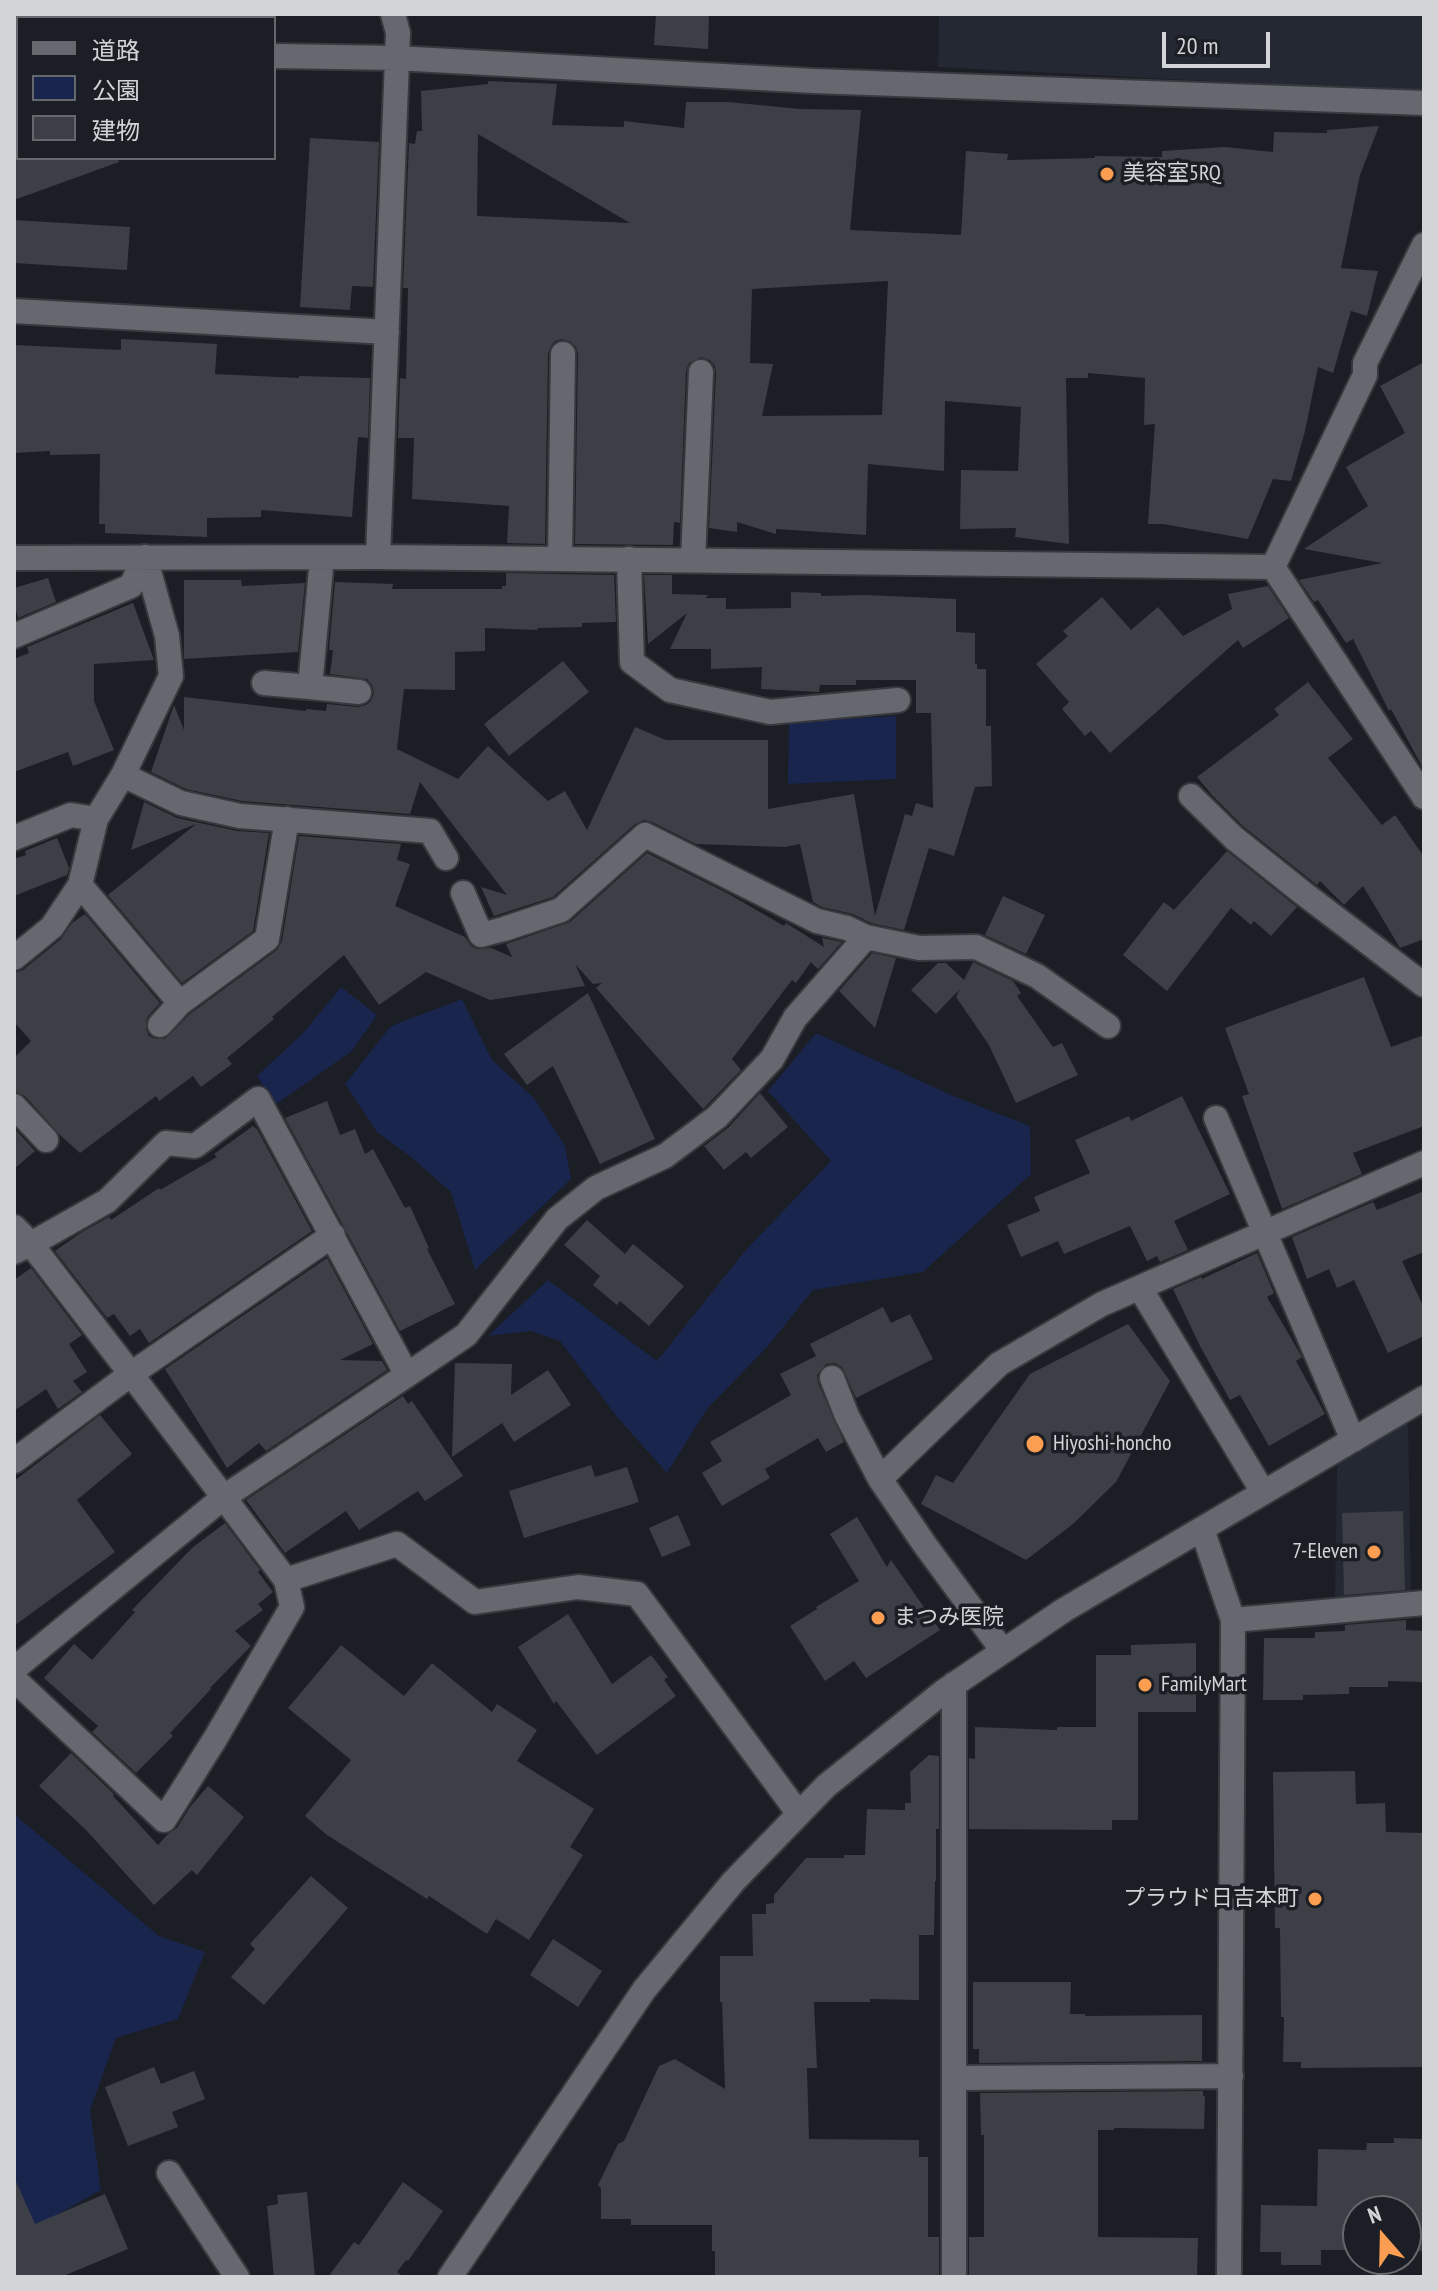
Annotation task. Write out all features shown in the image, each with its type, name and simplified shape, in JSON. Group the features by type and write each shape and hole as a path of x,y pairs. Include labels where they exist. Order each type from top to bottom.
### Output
{"street":[{"path":"378,557 398,33 393,14"},
{"path":"280,54 814,81 1424,103"},
{"path":"1273,567 1365,375 1365,363 1424,245"},
{"path":"14,311 387,332"},
{"path":"560,559 563,354"},
{"path":"693,560 701,372"},
{"path":"14,636 131,586 145,557"},
{"path":"14,958 52,927 80,885 96,819 123,775 171,676 167,636 145,557"},
{"path":"14,558 378,557 1273,567"},
{"path":"310,687 322,558"},
{"path":"629,559 632,662 670,690 770,712 898,700"},
{"path":"1273,567 1424,797"},
{"path":"264,683 359,692"},
{"path":"123,775 181,803 240,816 430,831 446,858"},
{"path":"1191,796 1234,838 1424,985"},
{"path":"14,838 71,815 96,819"},
{"path":"160,1025 180,1003 267,939 287,819"},
{"path":"463,893 481,935 504,929 561,910 645,835 817,921 847,928 866,937 919,948 976,947 1037,976 1108,1026"},
{"path":"80,885 180,1003"},
{"path":"14,1669 224,1497 466,1335 557,1219 596,1188 665,1156 717,1117 772,1059 795,1018 866,937"},
{"path":"14,1679 164,1820 292,1607 286,1580 131,1374 20,1241 107,1201 166,1143 195,1146 258,1099 407,1375"},
{"path":"14,1106 46,1140"},
{"path":"1216,1118 1353,1440"},
{"path":"880,1479 999,1364 1102,1304 1424,1163"},
{"path":"14,1461 131,1374 333,1235"},
{"path":"1140,1288 1263,1492"},
{"path":"832,1378 847,1416 880,1479 1003,1651"},
{"path":"450,2277 644,1990 733,1882 826,1786 954,1684 1064,1610 1424,1398"},
{"path":"1202,1529 1233,1620 1229,2277"},
{"path":"286,1580 397,1544 475,1602 578,1587 637,1594 799,1814"},
{"path":"1233,1620 1424,1603"},
{"path":"954,1684 954,2277"},
{"path":"954,2078 1231,2076"},
{"path":"169,2173 237,2277"}],"shaded area":[{"path":"939,14 1424,14 1424,92 938,67"},
{"path":"1408,1421 1411,1595 1335,1600 1337,1466"}],"green space":[{"path":"896,716 896,779 788,784 789,722"},
{"path":"341,987 377,1015 352,1051 275,1105 257,1076 304,1032"},
{"path":"462,999 492,1060 534,1098 565,1146 571,1179 475,1270 451,1192 377,1132 345,1084 391,1026"},
{"path":"816,1033 953,1096 1030,1126 1031,1174 923,1272 813,1290 767,1347 707,1409 667,1473 617,1417 560,1341 531,1331 488,1336 548,1280 657,1361 745,1251 831,1161 768,1091"},
{"path":"14,1814 159,1936 205,1952 178,2019 116,2038 90,2110 101,2190 14,2239"}],"building":[{"path":"656,14 709,14 708,49 654,45"},
{"path":"488,81 557,84 552,125 624,127 624,121 684,128 686,102 861,110 850,230 961,235 966,151 1008,154 1007,160 1162,157 1162,151 1225,147 1273,152 1274,132 1327,133 1327,130 1379,126 1360,175 1341,268 1378,271 1367,316 1351,311 1333,373 1318,367 1291,481 1273,479 1248,539 1148,524 1155,424 1144,425 1145,378 1088,373 1088,378 1066,378 1069,544 1015,537 1016,528 960,529 961,470 1018,471 1021,407 945,401 944,471 868,464 866,535 776,529 776,534 737,522 737,532 709,528 716,373 710,360 701,357 689,363 686,371 680,523 674,522 673,545 575,544 578,354 571,342 562,339 555,341 548,354 545,544 507,543 509,506 412,499 414,438 398,438 400,378 406,379 408,288 403,288 409,143 415,144 417,131 422,131 421,91 488,84","holes":["478,134 630,223 477,216","888,281 882,415 762,416 773,364 750,363 752,289"]},
{"path":"310,138 379,142 373,287 352,286 350,310 300,307"},
{"path":"14,158 118,160 119,162 14,200"},
{"path":"14,220 130,227 127,270 14,263"},
{"path":"121,339 217,344 215,374 370,378 368,438 358,437 352,517 261,510 261,517 207,518 207,537 105,533 105,524 99,524 100,454 50,455 50,451 14,453 14,345 121,350"},
{"path":"1424,362 1424,770 1391,709 1389,711 1353,639 1346,643 1318,600 1314,602 1299,580 1382,563 1304,549 1368,506 1346,467 1405,433 1380,386"},
{"path":"506,573 614,575 616,622 582,623 582,627 538,630 485,628 485,651 455,652 455,690 404,689 397,749 458,779 488,746 548,801 565,791 587,830 635,727 666,740 768,740 768,809 854,794 875,916 905,814 912,816 916,803 933,808 931,713 916,713 916,680 856,680 856,685 820,685 819,692 761,689 762,667 711,669 711,649 670,649 687,613 648,644 644,575 672,575 672,594 726,598 726,609 791,608 791,592 821,593 821,596 956,599 956,632 975,633 975,664 977,669 986,669 986,726 991,726 992,786 975,787 954,856 929,848 904,930 871,923 813,902 800,844 785,847 696,844 644,820 635,824 553,897 494,916 481,887 507,895 420,782 410,814 242,801 186,789 151,772 174,705 184,730 184,697 306,711 326,711 327,704 358,707 371,701 374,693 367,679 330,674 335,582 393,584 392,589 502,589 506,586"},
{"path":"48,578 56,602 18,618 14,588"},
{"path":"184,580 241,580 242,586 305,583 298,652 184,659"},
{"path":"1268,586 1289,618 1243,648 1238,640 1110,753 1091,731 1085,736 1062,709 1069,702 1036,664 1068,636 1063,631 1102,597 1131,630 1158,607 1183,636 1232,609 1228,594"},
{"path":"133,603 154,660 94,664 94,701 114,750 73,766 68,752 14,772 14,659 29,653 27,647"},
{"path":"563,661 589,692 509,756 484,724"},
{"path":"1308,682 1353,739 1328,758 1382,825 1395,815 1424,857 1424,939 1400,948 1363,886 1344,905 1320,881 1317,885 1244,827 1197,777 1279,715 1274,709"},
{"path":"144,802 177,818 237,831 269,833 253,931 182,983 108,895 196,824 131,850"},
{"path":"299,836 401,844 397,860 410,864 395,906 465,937 477,949 491,948 512,957 506,944 570,922 647,853 784,926 786,923 824,947 822,938 842,942 818,969 811,962 796,983 792,980 732,1059 741,1070 703,1109 596,988 602,983 593,984 575,964 585,986 490,1000 426,972 379,1005 344,955 227,1058 232,1064 201,1087 193,1076 159,1101 156,1096 80,1153 25,1096 14,1091 14,1058 31,1041 14,1022 14,973 23,970 61,939 72,923 85,914 160,1003 148,1016 146,1029 149,1036 165,1039 190,1014 277,950 282,941"},
{"path":"57,838 69,868 67,875 14,896 14,859"},
{"path":"1227,851 1297,907 1271,936 1254,921 1251,925 1231,908 1167,991 1123,955 1164,902 1174,910"},
{"path":"1003,896 1045,915 1026,954 985,935"},
{"path":"872,953 896,958 875,1028 839,991"},
{"path":"973,962 1013,981 1021,993 1017,996 1053,1047 1062,1043 1078,1075 1016,1103 989,1045 956,997 960,989 936,1014 911,990 938,963 946,963 964,980"},
{"path":"1364,977 1391,1047 1424,1035 1424,1126 1353,1153 1362,1174 1282,1209 1242,1096 1249,1094 1225,1028"},
{"path":"588,993 655,1139 600,1164 553,1066 527,1085 504,1054"},
{"path":"760,1093 788,1127 751,1158 746,1152 724,1170 704,1146 728,1128"},
{"path":"1182,1096 1230,1194 1174,1221 1188,1250 1160,1262 1157,1256 1147,1261 1130,1226 1064,1254 1058,1241 1021,1257 1007,1225 1040,1211 1034,1197 1090,1173 1075,1140 1129,1116 1131,1121"},
{"path":"327,1101 340,1135 355,1129 365,1154 373,1149 405,1208 410,1206 427,1249 455,1304 400,1331 285,1118"},
{"path":"253,1126 312,1231 149,1343 140,1329 130,1336 114,1314 107,1318 55,1251 82,1232 109,1217 111,1220 159,1188 217,1157 214,1154"},
{"path":"14,1128 35,1151 14,1169"},
{"path":"1424,1191 1424,1252 1402,1261 1424,1308 1424,1336 1388,1353 1354,1280 1337,1288 1329,1269 1307,1279 1292,1237 1373,1202 1377,1210"},
{"path":"587,1220 625,1254 633,1244 684,1286 649,1326 620,1301 617,1305 593,1285 600,1276 564,1245"},
{"path":"1257,1253 1274,1293 1267,1297 1302,1357 1296,1361 1325,1414 1269,1446 1240,1395 1230,1400 1173,1289"},
{"path":"327,1258 373,1344 340,1360 382,1361 387,1370 266,1451 259,1443 227,1468 165,1369"},
{"path":"31,1268 82,1335 69,1344 87,1372 73,1381 82,1392 58,1409 46,1389 14,1411 14,1280"},
{"path":"883,1307 891,1323 910,1314 933,1359 856,1398 842,1367 835,1363 826,1364 817,1375 818,1383 844,1442 826,1452 818,1438 765,1469 770,1478 722,1506 702,1473 722,1461 710,1442 791,1395 780,1374 816,1356 810,1344"},
{"path":"1128,1324 1170,1381 1116,1482 1073,1524 1026,1560 921,1504 936,1475 953,1483 1030,1374"},
{"path":"455,1363 512,1364 511,1395 548,1370 571,1405 514,1442 502,1423 452,1457"},
{"path":"403,1396 408,1404 412,1401 463,1476 425,1501 418,1491 359,1530 346,1511 285,1553 246,1500"},
{"path":"100,1415 132,1454 77,1500 115,1552 14,1626 14,1481"},
{"path":"591,1465 595,1477 627,1467 639,1502 524,1538 509,1491"},
{"name":"7-Eleven","path":"1403,1511 1405,1590 1344,1595 1342,1513"},
{"path":"678,1515 691,1545 662,1557 649,1528"},
{"name":"まつみ医院","path":"857,1517 887,1567 891,1560 940,1630 866,1678 854,1661 825,1681 790,1626 859,1581 830,1534"},
{"path":"225,1523 273,1592 258,1604 263,1610 235,1631 251,1646 170,1733 173,1736 136,1773 92,1732 98,1726 44,1678 74,1644 92,1660 135,1612 132,1610 192,1548"},
{"path":"568,1614 612,1684 651,1655 668,1677 664,1680 676,1696 597,1755 556,1701 554,1704 518,1647"},
{"path":"1406,1620 1406,1630 1424,1631 1424,1682 1388,1681 1388,1687 1349,1687 1349,1694 1303,1695 1303,1700 1263,1700 1264,1638 1315,1638 1315,1632 1345,1631 1345,1625"},
{"path":"1196,1643 1196,1712 1138,1712 1138,1820 1112,1820 1112,1830 969,1829 969,1758 975,1759 975,1727 1057,1730 1057,1727 1096,1727 1096,1655 1131,1655 1131,1645"},
{"path":"341,1645 404,1696 432,1663 492,1712 497,1704 537,1730 517,1761 594,1809 570,1847 583,1855 529,1940 496,1919 487,1934 327,1835 305,1816 351,1760 288,1708"},
{"path":"71,1753 114,1794 158,1845 177,1828 208,1786 244,1817 197,1875 192,1870 154,1905 86,1830 39,1786"},
{"path":"929,1755 939,1756 939,1829 936,1829 934,1935 919,1935 919,2000 814,2002 817,2068 807,2068 809,2139 919,2140 919,2157 928,2157 928,2237 939,2237 939,2277 715,2277 712,2225 631,2225 631,2219 601,2219 601,2188 598,2185 618,2144 624,2141 659,2066 675,2059 725,2089 720,1956 753,1956 752,1914 766,1914 766,1904 774,1903 774,1895 806,1858 865,1855 867,1809 905,1810 905,1803 911,1803 910,1772"},
{"name":"プラウド日吉本町","path":"1355,1771 1356,1804 1385,1803 1386,1832 1424,1833 1424,2067 1301,2068 1301,2062 1283,2062 1280,1928 1275,1928 1273,1772"},
{"path":"311,1876 348,1908 264,2005 231,1977 255,1949 250,1944"},
{"path":"553,1939 602,1971 578,2007 530,1975"},
{"path":"973,1982 1071,1982 1070,2014 1202,2015 1202,2061 979,2063 979,2049 973,2049"},
{"path":"154,2067 161,2084 194,2071 205,2099 172,2112 178,2127 128,2146 105,2087"},
{"path":"1203,2091 1204,2129 1098,2130 1098,2237 1198,2238 1197,2277 969,2277 969,2237 984,2237 984,2135 981,2135 980,2093"},
{"path":"1394,2138 1424,2139 1424,2251 1422,2195 1342,2195 1342,2250 1321,2250 1321,2265 1281,2265 1281,2252 1260,2252 1261,2205 1317,2206 1318,2149 1366,2150 1367,2143 1394,2143"},
{"path":"14,2177 35,2224 105,2194 128,2249 61,2277 14,2277"},
{"path":"403,2182 443,2211 397,2272 404,2277 328,2277 354,2242 359,2245"},
{"path":"307,2192 315,2277 274,2277 267,2206 278,2204 277,2195"}],"place":[{"name":"美容室5RQ","path":"1107,174"},
{"name":"Hiyoshi-honcho","path":"1035,1444"},
{"name":"7-Eleven","path":"1374,1552"},
{"name":"まつみ医院","path":"878,1618"},
{"name":"FamilyMart","path":"1145,1685"},
{"name":"プラウド日吉本町","path":"1315,1899"}]}
